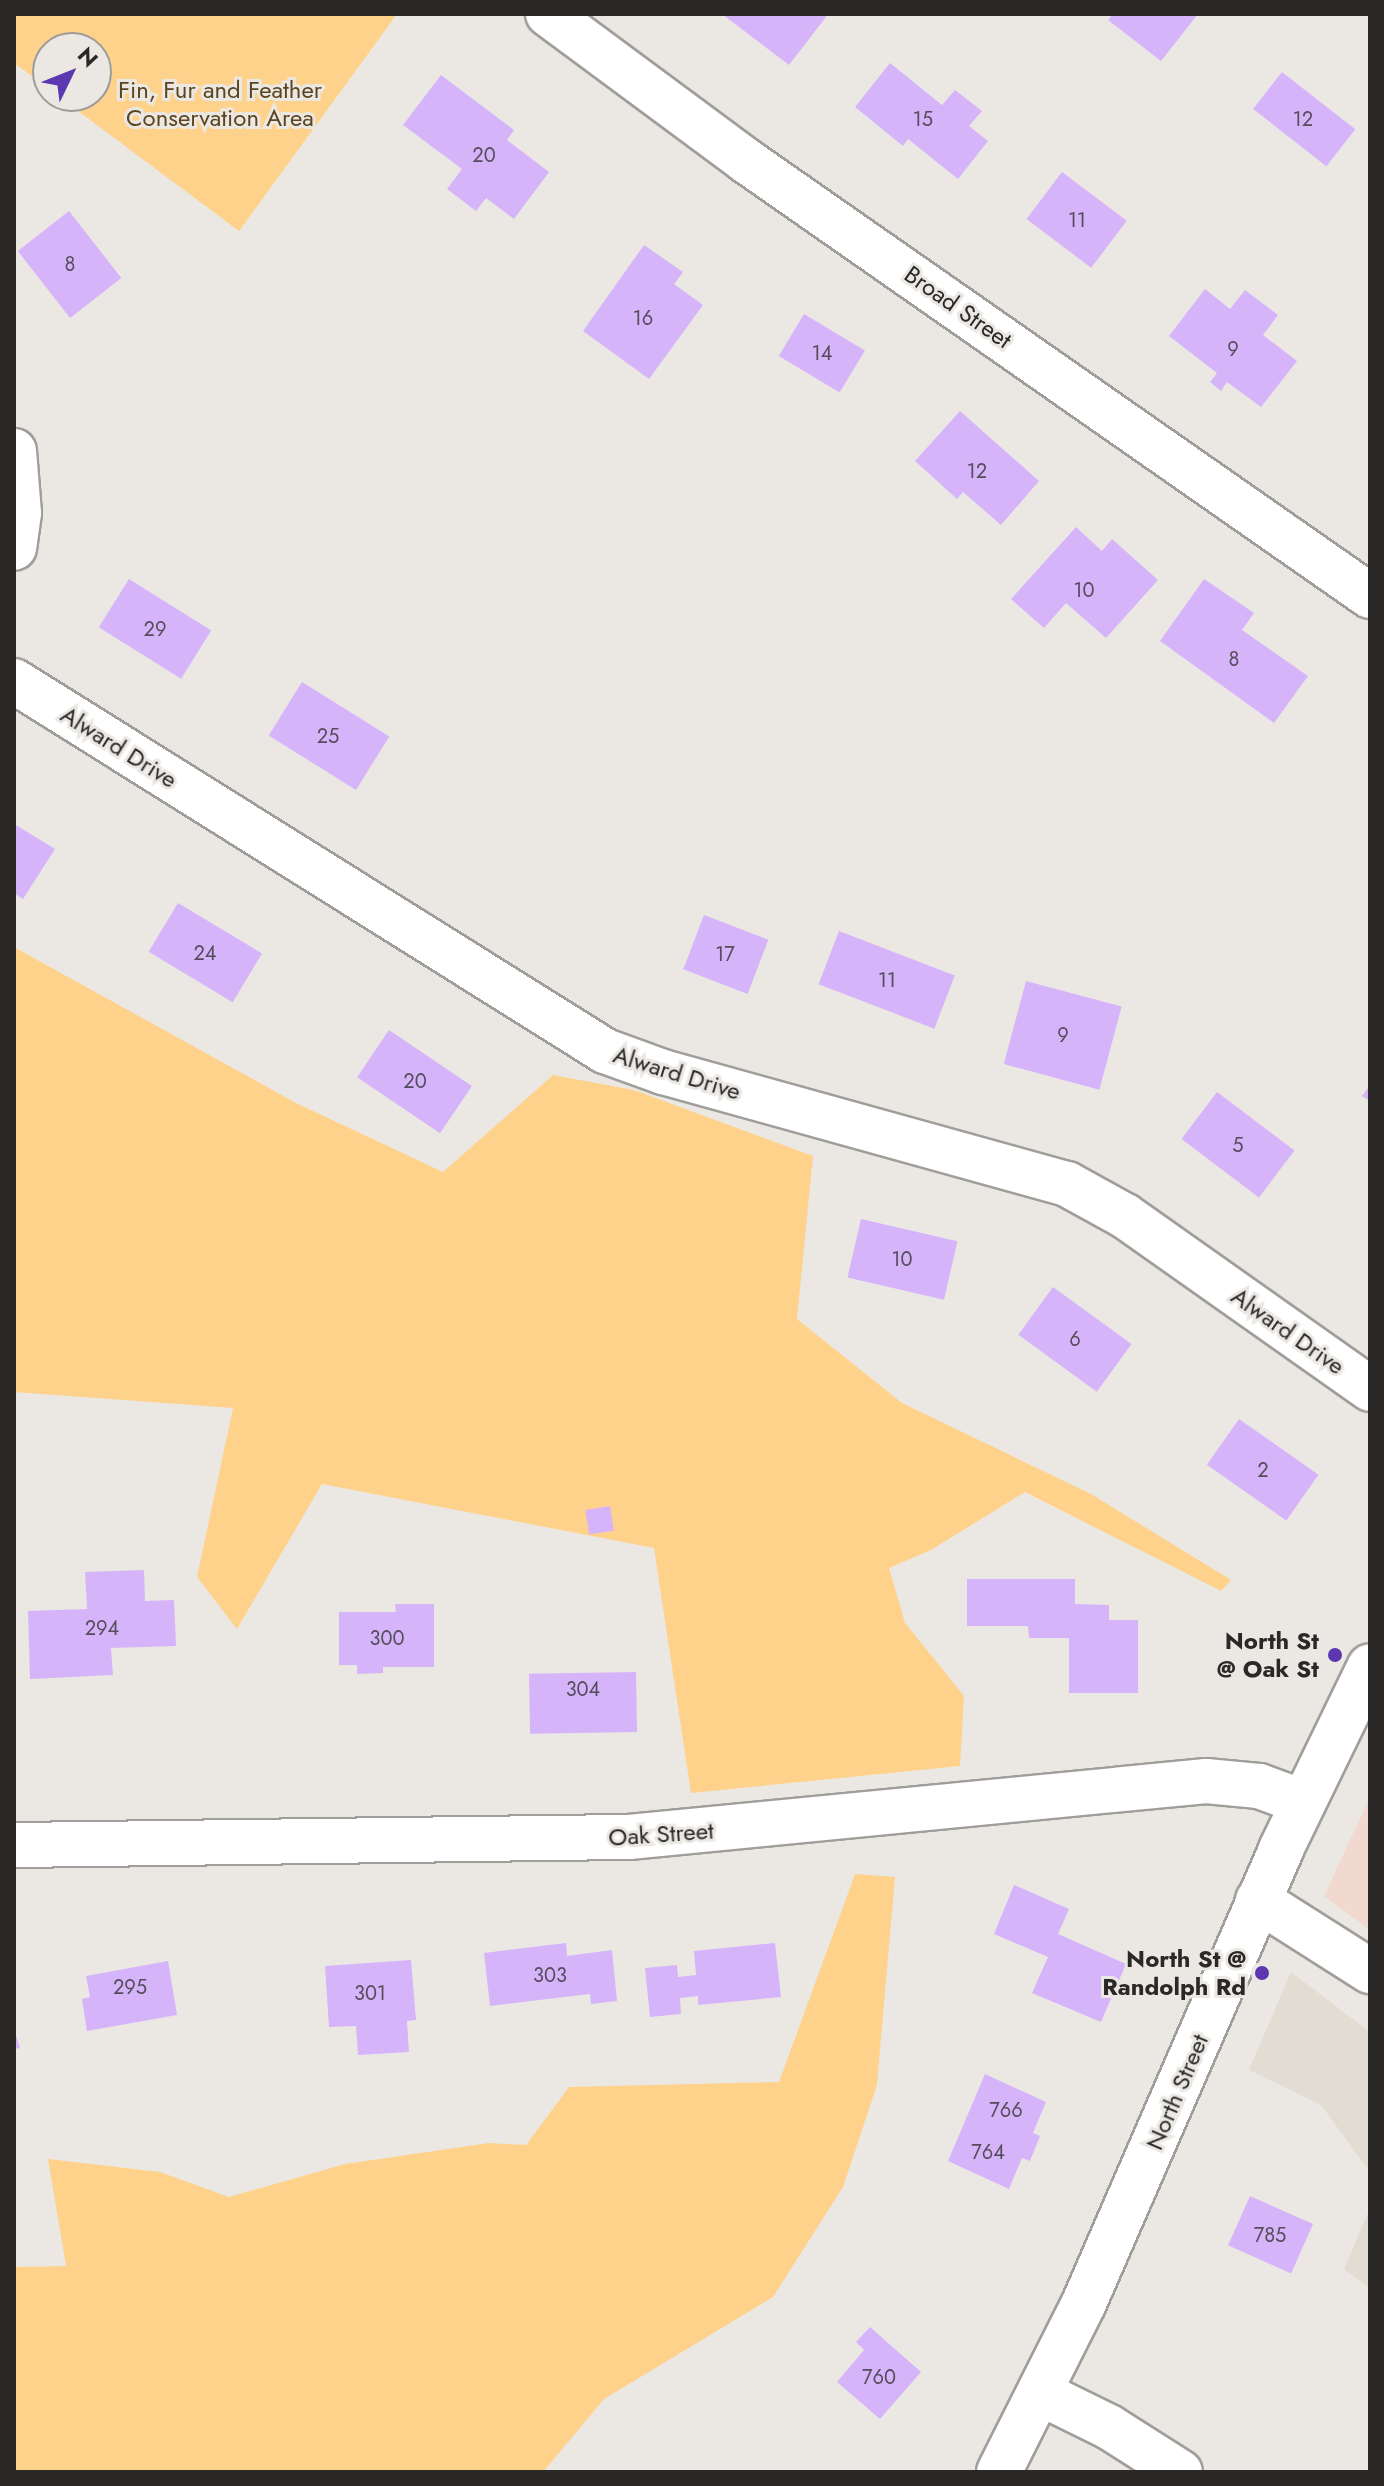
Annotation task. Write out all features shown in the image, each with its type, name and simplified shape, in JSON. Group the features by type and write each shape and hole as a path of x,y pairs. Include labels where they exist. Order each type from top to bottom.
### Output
{"street":[{"name":"Broad Street","path":"548,14 745,160 1370,596"},
{"path":"14,451 19,513 14,548"},
{"name":"Alward Drive","path":"14,681 595,1045 663,1072 1067,1184 1125,1216 1370,1389"},
{"name":"North Street","path":"999,2472 1040,2393 1129,2204 1258,1900 1370,1666"},
{"name":"Oak Street","path":"14,1845 629,1837 1206,1781 1259,1786 1303,1802"},
{"path":"1258,1900 1370,1971"},
{"path":"1040,2393 1109,2427 1180,2472"}],"shaded area":[{"path":"1370,1797 1370,1930 1324,1896"},
{"path":"1291,1972 1370,2032 1370,2172 1321,2105 1249,2070"},
{"path":"1370,2208 1370,2288 1344,2269"}],"green space":[{"name":"Fin, Fur and Feather Conservation Area","path":"14,14 397,14 239,231 79,112 112,112 112,32 32,32 32,76 14,63"},
{"path":"14,947 296,1103 443,1172 553,1075 634,1090 813,1156 797,1319 902,1403 1091,1494 1231,1580 1221,1591 1025,1492 931,1550 889,1568 905,1623 964,1696 960,1766 691,1793 654,1548 322,1484 237,1629 197,1577 233,1408 14,1392"},
{"path":"855,1874 895,1877 877,2085 843,2187 773,2297 604,2399 543,2472 14,2472 14,2267 66,2266 48,2159 160,2172 229,2197 345,2164 489,2143 526,2145 569,2087 779,2082"}],"building":[{"path":"722,14 823,14 826,17 789,65"},
{"path":"1113,14 1198,14 1161,61 1108,20"},
{"path":"890,63 942,105 955,90 982,111 969,126 988,141 958,179 908,139 903,146 855,107"},
{"path":"1282,72 1355,129 1326,166 1253,109"},
{"path":"441,75 514,130 507,140 549,172 514,219 486,198 476,211 447,189 462,169 403,125"},
{"path":"1062,172 1127,221 1091,268 1026,219"},
{"path":"69,211 121,278 70,318 18,251"},
{"path":"644,245 683,272 674,284 703,305 649,379 583,331"},
{"path":"1205,289 1230,309 1245,290 1278,315 1263,335 1297,361 1261,407 1227,382 1221,391 1210,382 1217,373 1169,336"},
{"path":"804,314 865,351 840,393 779,356"},
{"path":"960,411 1039,481 1001,525 963,492 957,499 915,461"},
{"path":"1076,527 1102,551 1112,539 1158,580 1106,638 1066,603 1044,628 1011,599"},
{"path":"129,579 211,630 181,679 99,627"},
{"path":"1204,579 1254,613 1242,630 1308,676 1274,723 1160,641"},
{"path":"302,682 389,737 356,790 269,735"},
{"path":"14,824 55,849 23,899 14,893"},
{"path":"178,903 262,953 233,1002 149,952"},
{"path":"704,915 768,940 748,994 683,969"},
{"path":"839,931 955,975 934,1029 819,984"},
{"path":"1026,981 1122,1007 1099,1090 1004,1064"},
{"path":"389,1030 472,1086 440,1133 357,1077"},
{"path":"1370,1085 1370,1101 1362,1096"},
{"path":"1217,1092 1294,1150 1259,1197 1181,1139"},
{"path":"861,1219 957,1241 944,1300 848,1277"},
{"path":"1053,1287 1131,1344 1097,1392 1018,1335"},
{"path":"1239,1419 1318,1475 1286,1521 1207,1465"},
{"path":"610,1506 614,1531 589,1535 585,1510"},
{"path":"144,1570 145,1601 174,1600 176,1646 111,1648 113,1675 30,1679 28,1611 87,1609 85,1572"},
{"path":"967,1579 1075,1579 1075,1604 1109,1605 1109,1620 1138,1620 1138,1693 1069,1693 1069,1638 1029,1638 1028,1626 967,1626"},
{"path":"395,1604 434,1604 434,1667 383,1667 383,1673 357,1674 357,1665 339,1665 339,1612 396,1612"},
{"path":"636,1672 637,1732 530,1734 529,1674"},
{"path":"1014,1885 1069,1909 1058,1934 1126,1964 1101,2022 1032,1993 1048,1957 994,1934"},
{"path":"566,1943 567,1956 612,1950 617,2001 591,2004 590,1994 490,2006 484,1953"},
{"path":"775,1943 781,1997 698,2005 698,1996 680,1998 681,2014 650,2017 645,1968 677,1965 678,1977 696,1975 694,1951"},
{"path":"411,1960 416,2020 407,2021 409,2052 358,2055 356,2026 329,2027 325,1966"},
{"path":"168,1961 177,2015 87,2031 82,1999 90,1997 86,1976"},
{"path":"14,2029 20,2048 14,2049"},
{"path":"985,2074 1046,2102 1033,2133 1040,2136 1030,2161 1022,2158 1009,2189 948,2161"},
{"path":"1250,2196 1313,2224 1291,2273 1228,2245"},
{"path":"870,2327 921,2372 880,2419 837,2382 864,2350 856,2342"}],"place":[{"name":"North St @ Oak St","path":"1335,1655"},
{"name":"North St @ Randolph Rd","path":"1262,1973"}]}
